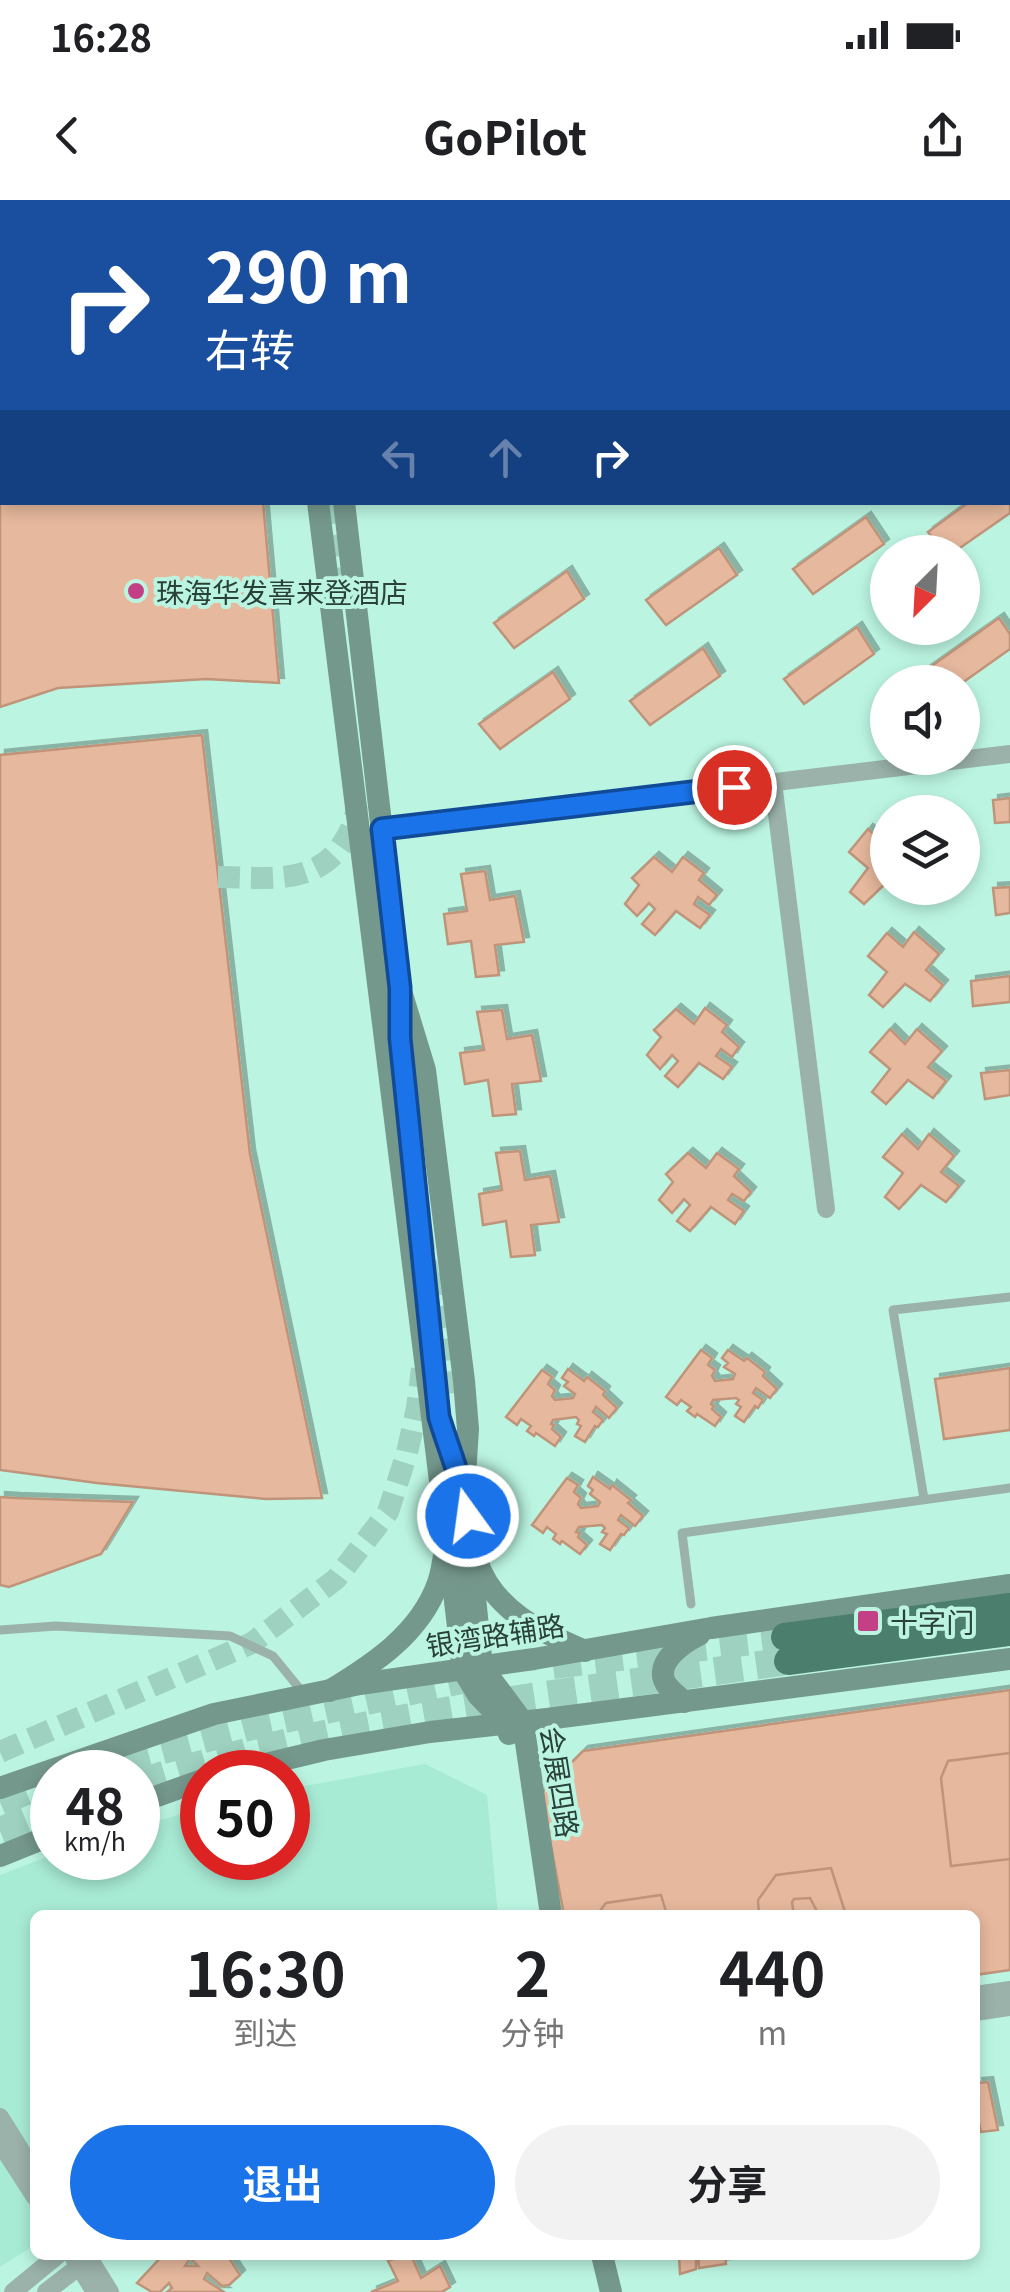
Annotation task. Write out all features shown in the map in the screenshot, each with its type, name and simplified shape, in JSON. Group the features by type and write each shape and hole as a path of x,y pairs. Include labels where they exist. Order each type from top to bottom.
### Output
{"highway":[{"path":"1010,1607 786,1649 1010,1632"}],"main road":[{"path":"318,505 447,1537 478,1695 515,1723"},
{"path":"344,505 400,988 428,1090 466,1405 464,1491"},
{"path":"454,1399 470,1542 473,1668"},
{"path":"318,1694 383,1657 414,1625 438,1583 447,1537"},
{"path":"470,1542 482,1574 504,1605 540,1630 586,1650"},
{"name":"银湾路辅路","path":"0,1788 214,1714 711,1628 1010,1585"},
{"path":"684,1702 665,1683 663,1670 672,1655 711,1628"},
{"path":"310,1753 430,1732 1010,1659"},
{"name":"会展四路","path":"515,1723 535,1910"},
{"name":"会展四路","path":"515,1723 550,1910"},
{"path":"0,1856 30,1844"},
{"path":"603,2260 612,2292"},
{"path":"619,2260 627,2292"}],"street":[{"path":"382,829 1010,754"},
{"path":"773,782 826,1209"},
{"path":"980,1994 1010,1990"},
{"path":"980,2011 1010,2007"},
{"path":"0,2117 30,2165"},
{"path":"0,2143 30,2189"},
{"path":"13,2292 52,2260"},
{"path":"46,2292 82,2260"},
{"path":"85,2260 95,2292"},
{"path":"86,2260 110,2292"}],"lane":[{"path":"924,1499 894,1310 1010,1297"},
{"path":"691,1604 682,1532 1010,1488"},
{"path":"0,1630 56,1626 230,1636 274,1656 318,1694"}],"shaded area":[{"path":"425,1764 487,1795 498,1910 30,1910 30,2248 0,2267 0,1875 30,1863 30,1880 160,1880 160,1820 180,1815 180,1880 310,1880 310,1785"}],"building":[{"name":"珠海华发喜来登酒店","path":"0,505 263,505 279,683 206,679 58,688 0,707"},
{"path":"965,505 1010,505 1010,513 978,535 928,532"},
{"path":"866,517 878,535 870,535 870,554 813,594 793,569"},
{"path":"719,548 737,575 666,625 646,600"},
{"path":"567,571 584,599 514,648 494,623"},
{"path":"999,618 1010,634 1010,649 980,670 980,665 933,665 961,645 980,645 980,632"},
{"path":"857,627 874,654 804,704 784,679"},
{"path":"703,648 720,676 650,725 630,701"},
{"path":"553,672 570,699 500,749 479,724"},
{"path":"202,735 250,1154 322,1498 266,1499 0,1470 0,755"},
{"path":"1010,798 1010,822 995,823 993,800"},
{"path":"868,829 870,898 864,904 850,892 868,868 849,852"},
{"path":"654,857 672,872 683,857 704,873 699,880 717,895 709,905 698,897 694,904 710,915 700,928 676,911 655,935 642,924 655,909 649,903 637,916 625,904 639,885 632,878"},
{"path":"485,871 490,900 515,896 524,942 495,945 499,975 476,977 471,941 448,944 444,914 467,911 461,874"},
{"path":"1010,887 1010,913 996,915 993,888"},
{"path":"914,932 939,954 926,970 943,985 930,1001 905,984 883,1007 869,995 887,972 868,956 887,933 903,947"},
{"path":"1010,976 1010,1002 973,1006 971,981"},
{"path":"705,1008 727,1025 722,1032 739,1047 732,1057 721,1049 716,1056 732,1067 723,1079 699,1063 678,1087 665,1076 678,1061 672,1055 660,1069 647,1055 661,1037 654,1030 676,1009 694,1024"},
{"path":"502,1010 507,1039 532,1035 541,1081 512,1084 516,1114 493,1116 488,1080 465,1084 460,1053 484,1050 477,1012"},
{"path":"890,1029 905,1044 917,1029 942,1051 928,1067 946,1081 933,1098 908,1080 886,1104 872,1092 890,1069 870,1052"},
{"path":"1010,1070 1010,1095 985,1099 981,1073"},
{"path":"902,1134 918,1149 929,1134 954,1156 941,1172 959,1186 946,1202 921,1185 899,1209 885,1197 903,1173 883,1157"},
{"path":"520,1151 525,1180 550,1176 559,1222 531,1225 535,1255 511,1257 506,1221 483,1225 479,1194 502,1190 496,1153"},
{"path":"688,1153 706,1168 717,1153 739,1169 734,1176 751,1192 744,1201 732,1194 728,1200 744,1211 735,1224 711,1207 690,1231 677,1221 690,1205 684,1199 672,1213 659,1200 673,1182 666,1174"},
{"path":"701,1350 712,1358 708,1365 715,1370 715,1381 733,1379 735,1374 724,1367 728,1363 722,1358 728,1350 765,1372 763,1376 777,1389 770,1398 756,1388 753,1393 763,1400 744,1422 735,1416 741,1407 736,1398 713,1400 712,1409 721,1417 715,1426 697,1414 695,1417 687,1411 691,1407 681,1400 677,1405 666,1397"},
{"path":"1010,1368 1010,1430 944,1439 935,1379"},
{"path":"568,1369 605,1391 603,1395 617,1408 609,1418 596,1407 593,1412 603,1420 585,1442 575,1436 581,1426 576,1417 553,1420 552,1429 561,1437 555,1446 527,1431 531,1426 521,1419 517,1425 506,1417 542,1370 552,1377 548,1384 555,1390 555,1400 573,1398 575,1394 564,1386 568,1382 562,1378"},
{"path":"593,1477 610,1489 612,1485 643,1516 635,1526 621,1515 618,1520 629,1528 610,1550 600,1544 607,1534 602,1532 602,1525 579,1527 578,1537 587,1545 580,1554 553,1539 556,1534 547,1527 543,1533 532,1525 567,1478 578,1485 574,1492 581,1498 581,1508 598,1506 600,1502 590,1494 593,1490 588,1486"},
{"path":"0,1497 133,1502 101,1554 9,1587 0,1585"},
{"path":"1010,1690 1010,1970 980,1974 980,1910 563,1910 541,1793 583,1751"},
{"path":"1010,1753 1010,1859 951,1866 941,1778 948,1761"},
{"path":"831,1868 844,1910 816,1910 810,1898 794,1899 793,1910 759,1910 758,1900 776,1875"},
{"path":"661,1895 666,1910 601,1910 606,1903"},
{"path":"988,2082 998,2130 981,2132 980,2083"},
{"path":"158,2260 189,2260 185,2266 198,2266 192,2260 230,2260 240,2275 222,2286 207,2273 204,2279 224,2292 167,2292 172,2288 169,2283 160,2292 152,2292 137,2283"},
{"path":"413,2260 421,2278 440,2266 450,2287 442,2292 371,2292 398,2281 388,2261"},
{"path":"679,2260 696,2260 696,2269 680,2274"},
{"path":"698,2260 726,2260 726,2264 699,2268"}],"tunnel":[{"path":"331,505 340,594"},
{"path":"218,877 270,878 318,867 343,843 357,806"},
{"path":"407,1131 428,1275 425,1318"},
{"path":"439,1273 454,1399"},
{"path":"0,1752 252,1643 336,1579 388,1512 407,1453 422,1369"},
{"path":"553,1665 785,1637"},
{"path":"160,1777 378,1723 788,1661"},
{"path":"160,1751 248,1727 466,1679"},
{"path":"0,1802 30,1789"},
{"path":"0,1831 30,1819"}],"place":[{"name":"珠海华发喜来登酒店","path":"136,591"},
{"name":"十字门","path":"868,1621"}],"route":[{"path":"468,1516 464,1491 439,1417 382,829 734,787"}]}
